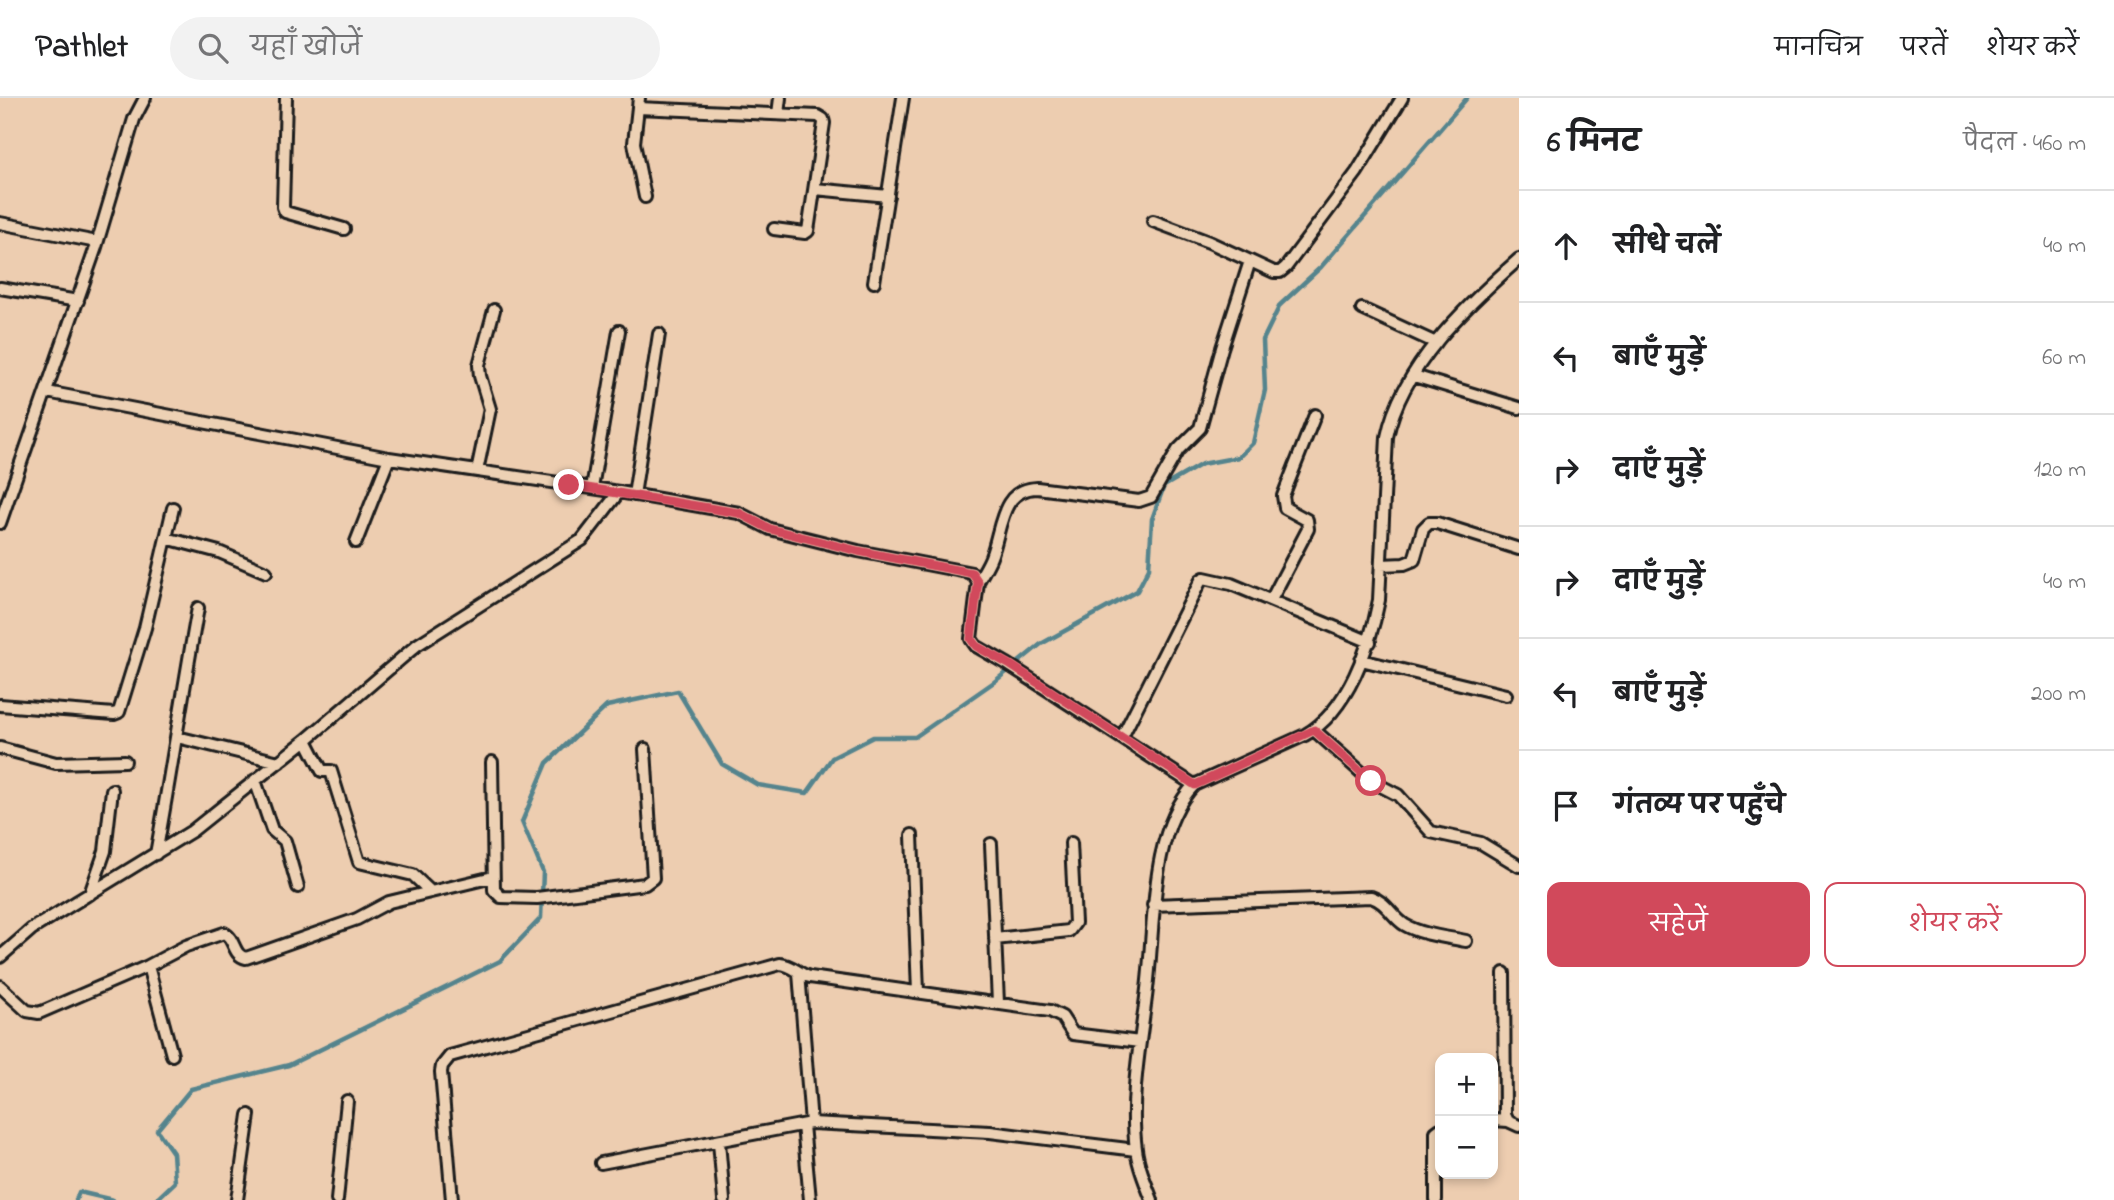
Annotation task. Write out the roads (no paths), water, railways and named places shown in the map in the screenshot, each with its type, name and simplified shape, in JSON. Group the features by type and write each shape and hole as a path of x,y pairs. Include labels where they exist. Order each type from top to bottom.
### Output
{"street":[{"path":"0,523 78,301 134,119 145,98"},
{"path":"286,98 285,212 344,229"},
{"path":"778,114 780,98"},
{"path":"874,282 903,98"},
{"path":"1153,221 1209,242 1273,272 1279,272 1286,267 1357,172 1402,98"},
{"path":"645,197 634,143 638,103 818,116 824,123 808,231 805,233 774,229"},
{"path":"815,190 888,196"},
{"path":"0,223 97,242"},
{"path":"1152,1200 1136,1150 1134,1117 1148,987 1153,905 1172,817 1183,797 1195,785 1314,730 1335,711 1370,642 1379,600 1387,437 1391,418 1400,396 1436,344 1466,309 1519,259"},
{"path":"1195,785 1023,676 1009,664 976,646 971,639 978,582 991,558 1006,506 1018,492 1037,488 1139,501 1151,497 1178,450 1200,428 1250,261"},
{"path":"0,288 78,301"},
{"path":"1362,309 1436,344"},
{"path":"477,471 490,409 479,365 494,310"},
{"path":"592,488 619,331"},
{"path":"634,495 659,334"},
{"path":"1414,376 1519,408"},
{"path":"47,393 389,458 619,492 739,513 770,529 858,551 972,573 978,582"},
{"path":"1271,600 1308,528 1307,520 1284,508 1283,496 1315,415"},
{"path":"356,542 389,458"},
{"path":"0,957 32,929 192,831 306,740 417,645 582,540 619,492"},
{"path":"0,705 114,714 119,712 145,628 173,508"},
{"path":"1381,565 1404,564 1414,560 1423,529 1429,523 1437,523 1519,549"},
{"path":"166,538 219,552 266,572"},
{"path":"1122,737 1201,580 1209,578 1271,600 1370,642"},
{"path":"156,855 198,608"},
{"path":"1361,660 1506,695"},
{"path":"1314,730 1371,781 1398,795 1431,832 1481,843 1519,866"},
{"path":"177,737 279,761"},
{"path":"306,740 322,771 331,771 359,862 413,874 431,892"},
{"path":"0,748 56,763 125,761"},
{"path":"492,762 494,890 501,897 537,898 645,884 653,878 645,749"},
{"path":"256,780 272,830 285,841 298,887"},
{"path":"90,894 105,851 111,790"},
{"path":"912,835 918,992"},
{"path":"995,939 1069,931 1073,928 1075,923 1071,843"},
{"path":"991,844 998,1003"},
{"path":"0,986 27,1011 39,1013 177,950 224,933 230,937 239,954 246,958 357,919 389,902 493,877"},
{"path":"1153,905 1371,897 1385,903 1400,921 1411,928 1466,941"},
{"path":"452,1200 441,1072 450,1056 779,964 793,967 799,973 810,977 1057,1013 1073,1034 1078,1036 1140,1042"},
{"path":"148,965 172,1055"},
{"path":"799,973 810,1200"},
{"path":"1504,974 1505,1115 1508,1121"},
{"path":"337,1200 347,1101"},
{"path":"237,1200 249,1115"},
{"path":"1498,1120 1519,1126"},
{"path":"601,1163 807,1124 990,1132 1136,1150"},
{"path":"719,1142 723,1200"},
{"path":"1436,1179 1436,1200"}],"waterway":[{"path":"156,1200 175,1182 173,1153 157,1130 191,1089 289,1065 500,961 541,918 543,872 522,822 547,763 607,706 678,691 722,764 758,785 807,793 832,758 873,737 915,737 994,682 1041,644 1137,591 1149,568 1152,519 1164,486 1202,464 1239,457 1253,443 1265,390 1263,340 1280,305 1321,267 1467,98"},
{"path":"76,1200 79,1192 113,1200"}]}
